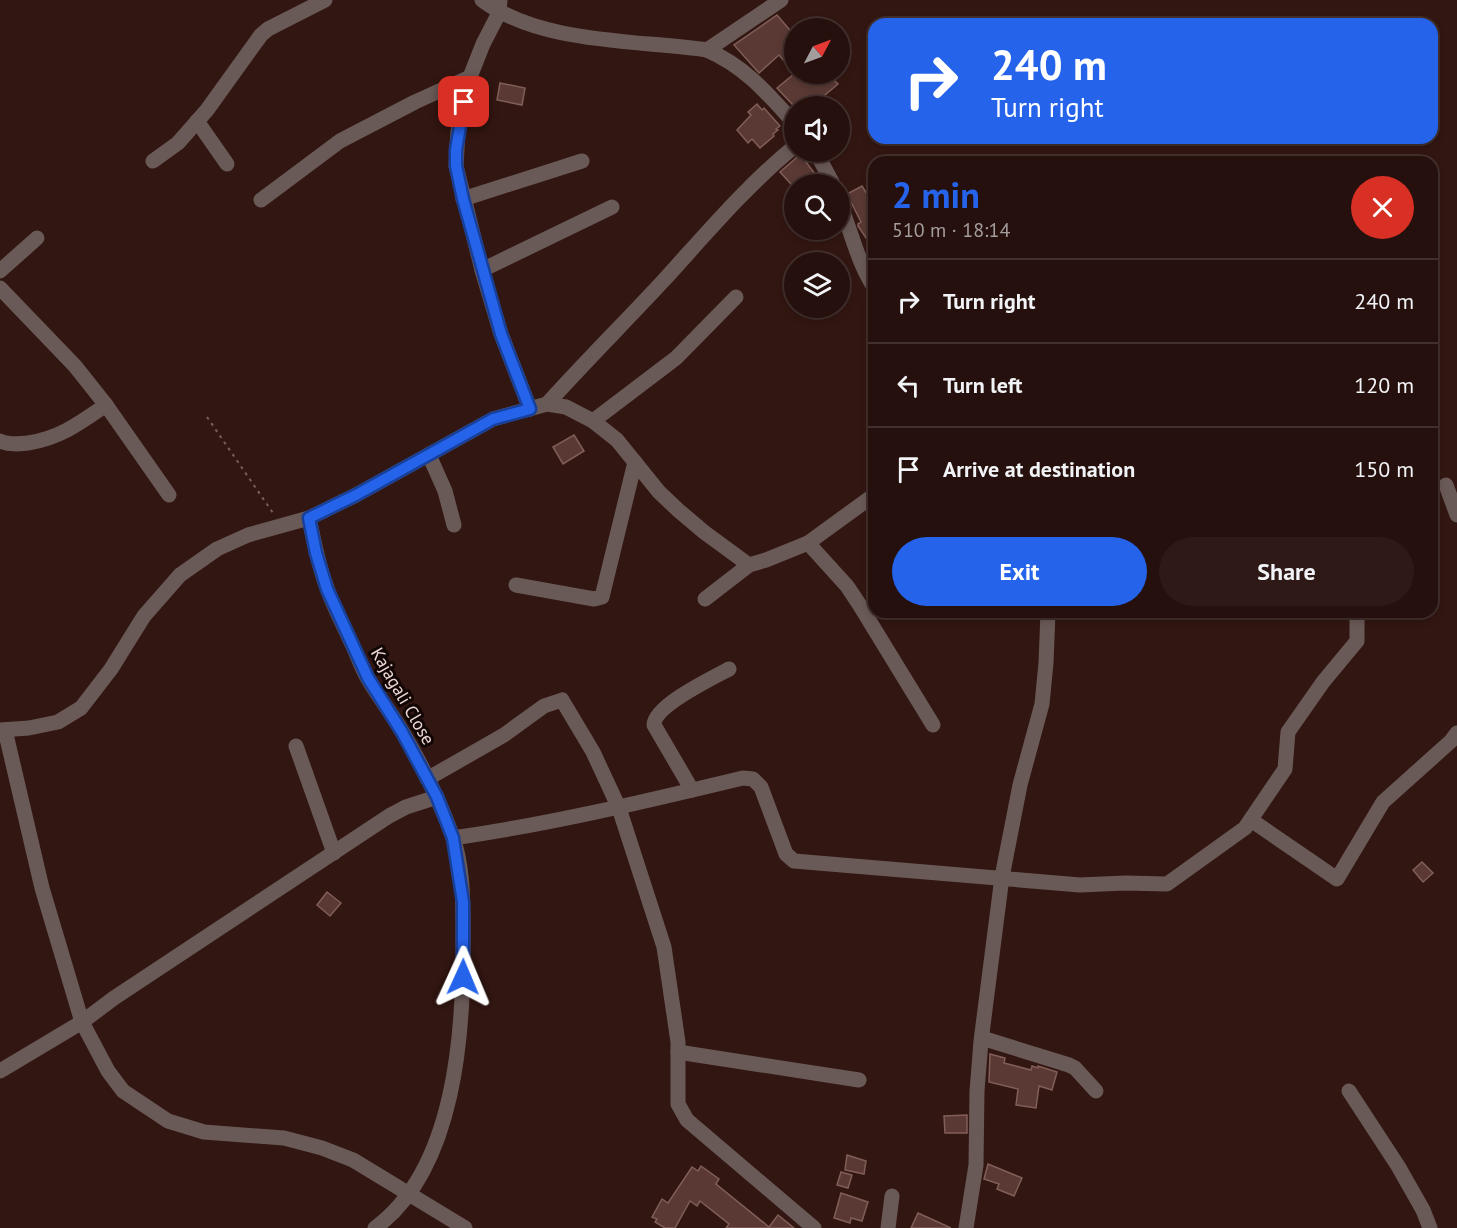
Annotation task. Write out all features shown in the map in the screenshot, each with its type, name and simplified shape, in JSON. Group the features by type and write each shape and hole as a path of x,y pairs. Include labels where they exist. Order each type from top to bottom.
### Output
{"street":[{"path":"153,161 178,143 197,121 261,35 268,29 325,0"},
{"path":"482,0 553,31 707,50 728,59 744,71 784,113"},
{"path":"707,50 781,0"},
{"path":"500,6 470,77 458,131 456,166 501,334 530,409"},
{"path":"261,200 340,141 415,102 470,77"},
{"path":"197,121 227,164"},
{"path":"547,404 730,206 784,155"},
{"path":"463,199 582,160"},
{"path":"482,270 612,207"},
{"path":"850,230 861,265 868,277"},
{"path":"0,272 37,238"},
{"path":"0,288 75,366 106,405 169,495"},
{"path":"593,421 676,358 736,297"},
{"path":"465,1228 353,1160 322,1148 284,1138 204,1132 168,1121 123,1091 108,1071 82,1022 42,888 2,730 29,728 58,722 81,708 111,669 144,616 180,575 217,549 248,535 309,518 493,419 547,404 566,407 593,421 616,440 659,492 678,510 749,565"},
{"path":"0,441 16,444 46,440 67,432 106,405"},
{"path":"429,455 445,491 454,525"},
{"path":"516,585 594,599 602,597 635,462"},
{"path":"1446,485 1457,515"},
{"path":"705,599 749,565 808,543 868,499"},
{"name":"Kajagali Close","path":"309,518 316,553 335,607 368,678 402,732 437,797 453,838 463,902 462,1004 457,1062 440,1132 410,1193 375,1228"},
{"path":"808,543 847,586 933,725"},
{"path":"966,1228 976,1165 977,1091 1002,877 1020,785 1042,704 1048,618"},
{"path":"453,838 514,830 619,808 743,777 753,779 761,787 786,854 795,861 1080,885 1167,884 1245,828 1251,820 1284,769 1288,732 1323,682 1357,641 1358,618"},
{"path":"692,790 654,725 654,719 658,713 688,691 729,669"},
{"path":"428,779 495,740 544,706 562,700 593,752 619,808 664,946 678,1052 678,1104 681,1112 687,1120 814,1228"},
{"path":"1251,820 1337,879 1383,802 1457,733"},
{"path":"296,746 334,853"},
{"path":"0,1071 82,1022 171,960 389,816 406,807 437,797"},
{"path":"982,1038 1069,1065 1075,1068 1096,1091"},
{"path":"678,1052 859,1080"},
{"path":"1349,1091 1398,1166 1423,1210 1430,1228"},
{"path":"888,1228 892,1196"}],"path":[{"path":"207,417 281,526"}],"building":[{"path":"777,15 784,23 784,61 779,55 759,73 734,45"},
{"path":"784,82 838,84 824,96 785,96 777,88"},
{"path":"500,83 525,88 522,105 497,100"},
{"path":"757,104 762,110 764,108 780,126 773,134 774,136 760,148 752,139 748,143 737,130 751,115 748,112"},
{"path":"792,162 806,162 815,174 784,174 784,176 780,172"},
{"path":"862,186 868,196 868,241 858,226 861,222 850,200 850,192"},
{"path":"574,435 584,451 563,464 553,447"},
{"path":"1422,862 1433,873 1423,882 1413,870"},
{"path":"327,892 341,903 330,916 317,905"},
{"path":"990,1054 1005,1058 1004,1063 1031,1070 1032,1066 1038,1068 1038,1066 1057,1072 1052,1090 1039,1086 1036,1108 1016,1105 1018,1089 989,1082"},
{"path":"967,1115 967,1133 945,1133 944,1116"},
{"path":"847,1155 866,1161 864,1174 845,1170"},
{"path":"988,1164 1022,1178 1014,1196 997,1189 999,1184 984,1179"},
{"path":"701,1166 719,1179 716,1184 769,1227 778,1215 794,1228 726,1228 729,1224 700,1201 697,1206 690,1201 675,1228 665,1228 655,1222 657,1219 652,1217 662,1199 668,1203 692,1167 698,1171"},
{"path":"841,1172 852,1175 848,1188 837,1185"},
{"path":"841,1193 868,1202 862,1221 851,1218 850,1223 834,1218"},
{"path":"918,1213 951,1228 911,1228"}],"route":[{"path":"463,977 463,902 453,838 437,797 402,732 368,678 327,589 316,553 309,518 356,495 493,419 530,409 501,334 463,199 456,166 456,150 464,102"}]}
